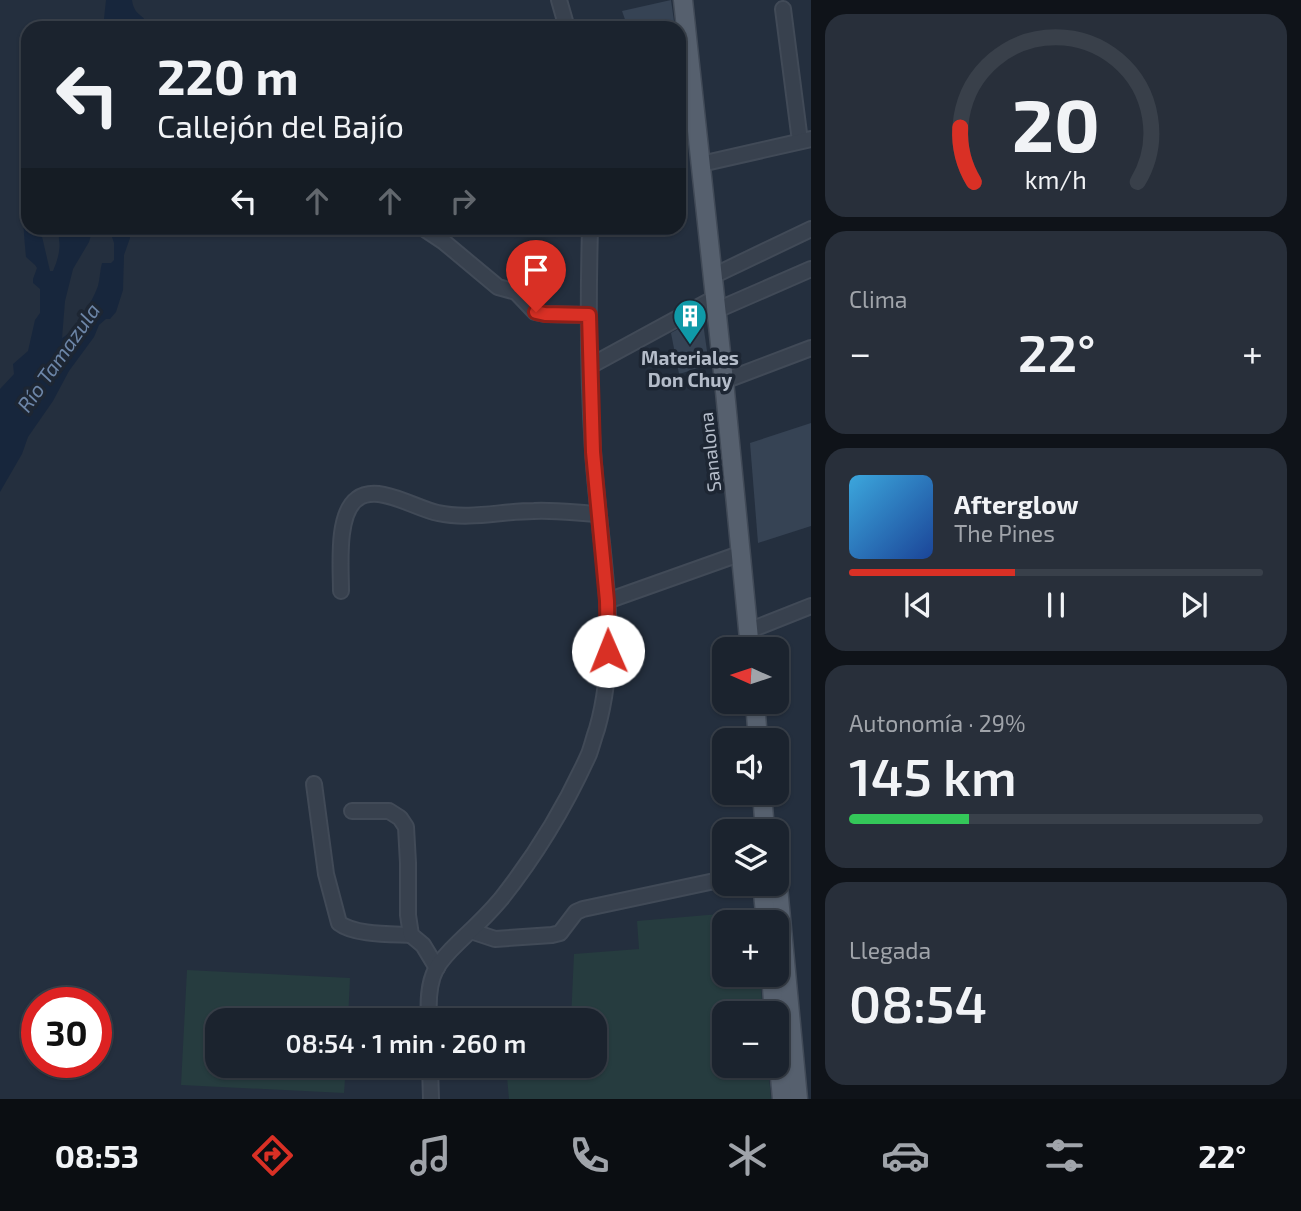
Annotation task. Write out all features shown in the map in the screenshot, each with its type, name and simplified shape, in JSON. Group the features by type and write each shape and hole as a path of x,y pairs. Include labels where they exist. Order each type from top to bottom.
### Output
{"main road":[{"name":"Sanalona","path":"683,0 685,21"},
{"name":"Sanalona","path":"686,27 749,637"},
{"path":"778,987 798,1099"},
{"path":"780,1078 782,1099"}],"street":[{"path":"559,0 565,21"},
{"path":"701,164 806,140 783,9"},
{"path":"713,276 811,229"},
{"path":"434,235 498,287 516,292 536,312 589,315"},
{"path":"428,1008 428,997 437,968 500,900 567,799 590,751 604,704 608,672 607,601 592,440 590,235"},
{"path":"590,366 716,304 811,269"},
{"path":"724,381 811,348"},
{"path":"341,591 345,519 351,505 362,496 382,494 425,510 458,516 533,510 598,514"},
{"path":"607,601 742,553"},
{"path":"754,637 811,606"},
{"path":"314,784 326,874 339,923 346,928 411,935 423,945 437,968"},
{"path":"352,811 389,811 400,818 406,827 411,935"},
{"path":"471,931 495,939 552,935 560,933 576,912 583,909 712,882"},
{"path":"423,945 451,950"},
{"path":"430,1078 431,1099"}],"green space":[{"path":"712,915 712,987 761,987 762,1001 712,1001 712,1078 769,1078 771,1099 509,1099 507,1078 607,1078 607,1008 572,1008 574,954 639,949 637,921"},
{"path":"187,970 350,978 349,1008 205,1008 205,1078 345,1078 344,1093 181,1085"}],"water":[{"path":"106,0 132,0 135,9 146,21 104,21"},
{"name":"Río Tamazula","path":"24,235 42,235 50,271 53,271 59,251 58,235 91,235 73,269 65,301 62,338 78,323 92,299 98,286 102,263 111,263 114,260 111,235 130,235 124,255 123,290 116,312 99,325 94,337 69,371 53,401 28,437 22,454 0,492 0,389 14,374 13,364 28,351 35,320 40,313 40,289 33,283 37,268 26,257"}],"building":[{"path":"671,0 674,21 626,21 622,11"},
{"name":"Materiales Don Chuy","path":"702,316 709,365 679,374 671,333"},
{"path":"811,423 811,526 758,543 750,443"}],"place":[{"name":"Materiales Don Chuy","path":"690,346"}],"route":[{"path":"536,312 589,315 593,452 607,601 608,651"}]}
